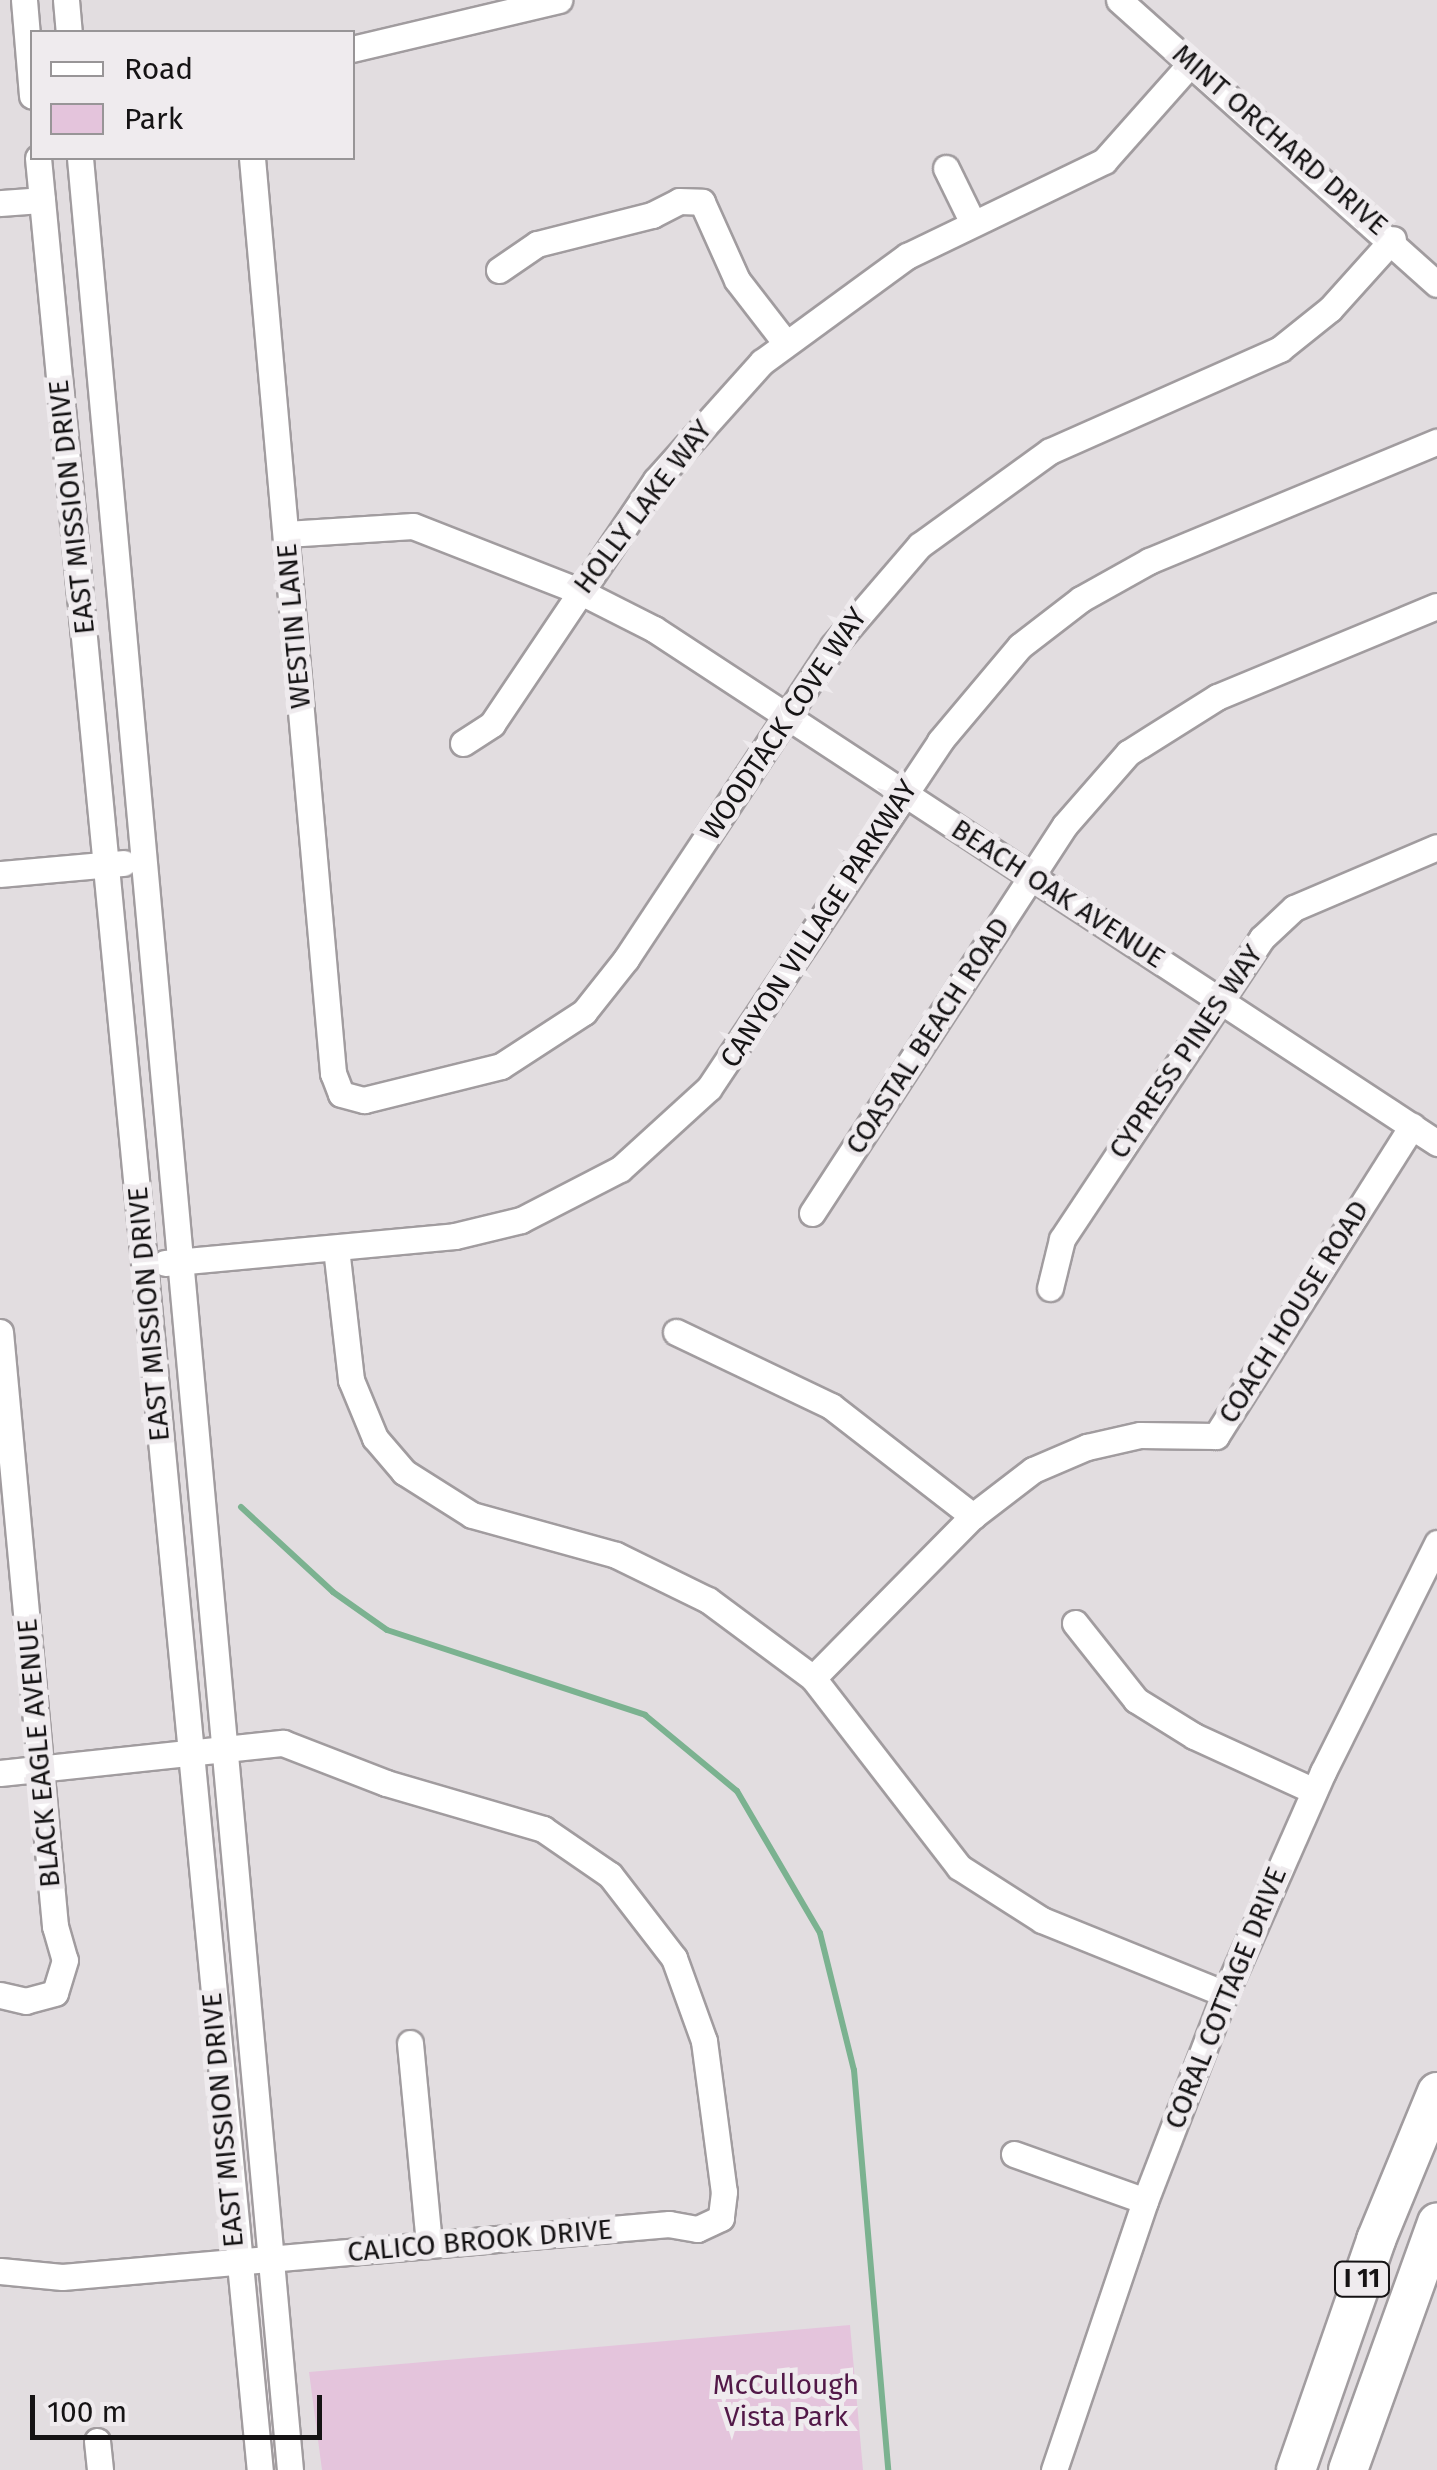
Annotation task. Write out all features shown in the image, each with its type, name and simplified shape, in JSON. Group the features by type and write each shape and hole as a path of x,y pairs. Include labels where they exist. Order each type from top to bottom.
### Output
{"highway":[{"name":"I 11","path":"1296,2470 1376,2240 1437,2092"},
{"name":"I 11","path":"1348,2470 1437,2223"}],"street":[{"path":"24,0 30,72"},
{"path":"66,0 69,30"},
{"path":"355,48 559,0"},
{"name":"MINT ORCHARD DRIVE","path":"1120,0 1393,238 1437,284"},
{"name":"HOLLY LAKE WAY","path":"463,743 492,724 579,591 680,450 785,342 878,274 972,221 1104,161 1192,63"},
{"name":"EAST MISSION DRIVE","path":"38,160 236,2262 260,2470"},
{"name":"EAST MISSION DRIVE","path":"80,160 290,2470"},
{"name":"WESTIN LANE","path":"252,160 333,1073 341,1094"},
{"path":"946,168 972,221"},
{"path":"0,203 42,200"},
{"path":"499,270 537,244 652,215 679,201 702,202 737,280 785,342"},
{"name":"WOODTACK COVE WAY","path":"341,1094 364,1100 476,1076 544,1043 584,1012 626,960 786,715 879,588 947,522 1050,451 1280,348 1330,309 1393,238"},
{"name":"CANYON VILLAGE PARKWAY","path":"145,1265 456,1236 521,1220 590,1188 650,1148 738,1048 905,793 993,673 1081,599 1148,561 1437,442"},
{"name":"BEACH OAK AVENUE","path":"286,534 413,526 579,591 654,629 1437,1143"},
{"name":"COASTAL BEACH ROAD","path":"812,1213 1099,783 1170,722 1437,606"},
{"name":"CYPRESS PINES WAY","path":"1050,1288 1062,1239 1262,938 1294,908 1437,848"},
{"path":"0,874 144,860"},
{"name":"COACH HOUSE ROAD","path":"813,1678 972,1516 1033,1470 1087,1447 1140,1435 1216,1436 1412,1126"},
{"path":"336,1248 351,1380 375,1438 404,1472 472,1514 586,1545 678,1583 755,1631 813,1678 887,1770 935,1842 972,1878 1042,1920 1224,1994"},
{"name":"BLACK EAGLE AVENUE","path":"0,1332 10,1551 41,1770 55,1926 65,1960 55,1993 26,2000 0,1995"},
{"path":"676,1332 846,1415 972,1516"},
{"name":"CORAL COTTAGE DRIVE","path":"1054,2470 1144,2202 1224,1994 1314,1791 1437,1543"},
{"path":"1075,1623 1136,1700 1194,1736 1314,1791"},
{"name":"CALICO BROOK DRIVE","path":"0,2270 62,2277 668,2224 697,2229 721,2218 724,2192 698,2014 667,1946 610,1875 520,1818 386,1783 304,1746 227,1748"},
{"path":"0,1774 188,1756 227,1748"},
{"path":"410,2043 429,2245"},
{"path":"1014,2154 1144,2202"},
{"path":"97,2441 100,2470"}],"green space":[{"name":"McCullough Vista Park","path":"850,2325 863,2470 322,2470 309,2372"}],"waterway":[{"path":"241,1507 333,1592 387,1630 645,1715 737,1791 820,1933 854,2070 888,2470"}]}
